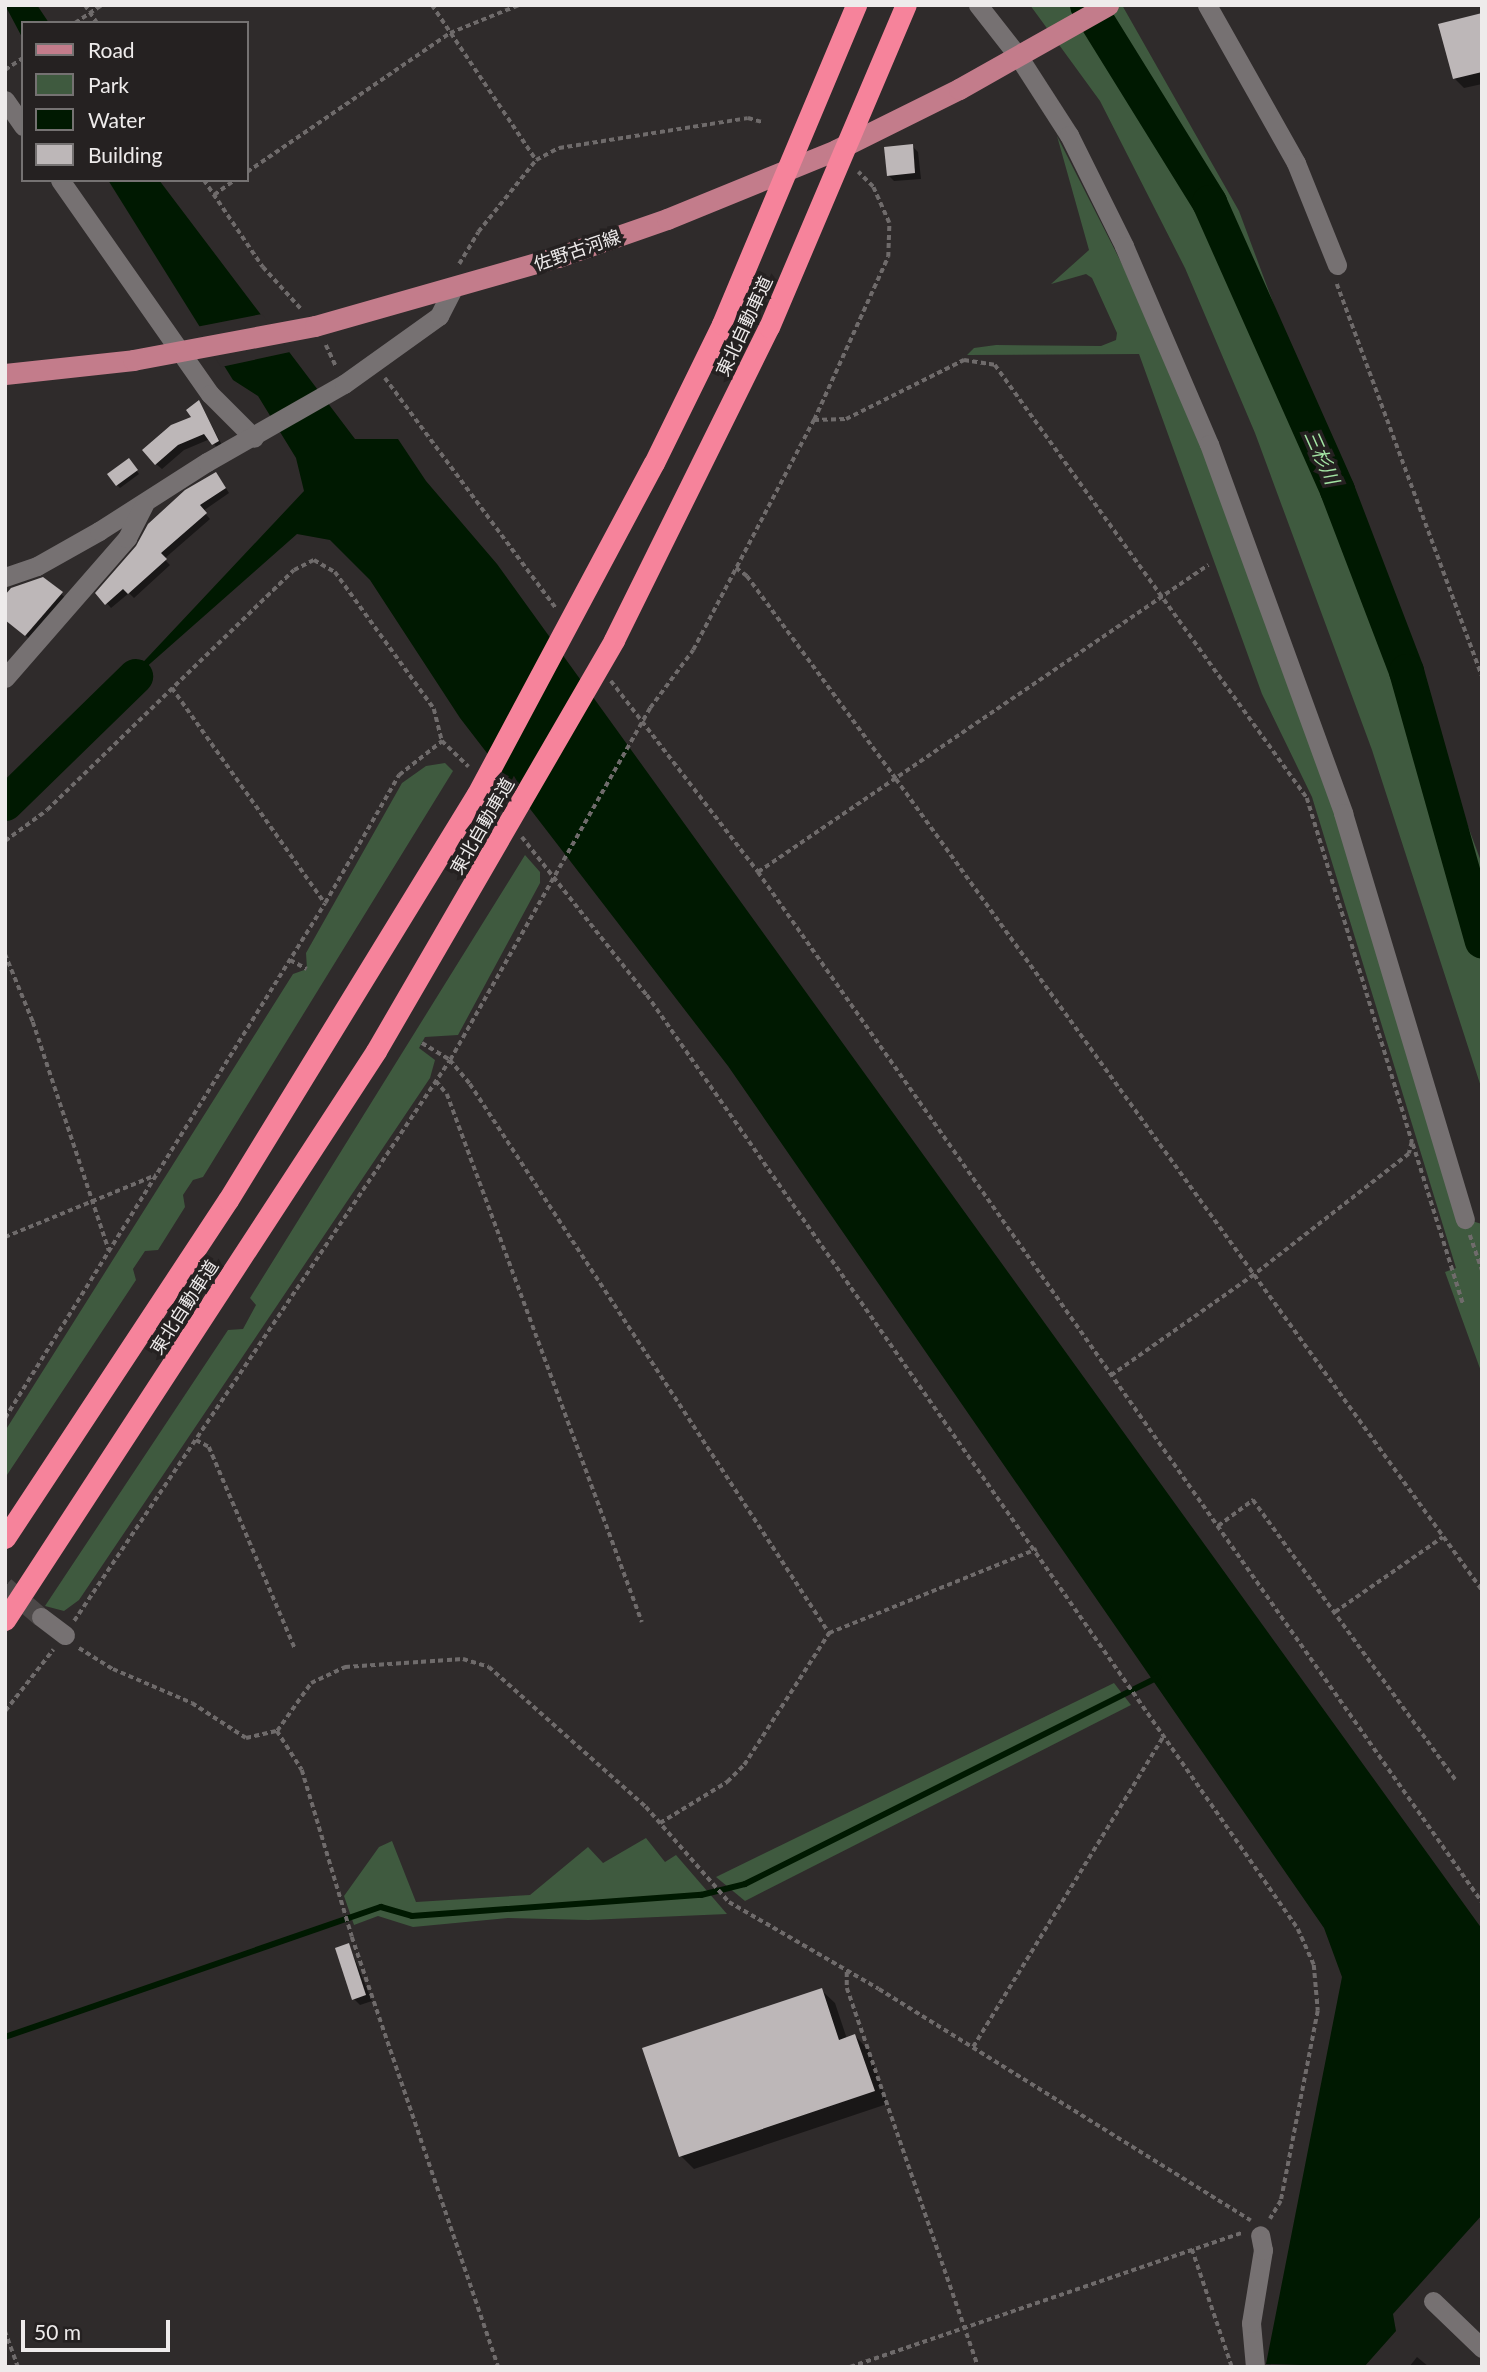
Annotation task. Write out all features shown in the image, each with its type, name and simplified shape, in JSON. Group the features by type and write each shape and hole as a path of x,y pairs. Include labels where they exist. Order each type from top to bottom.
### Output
{"highway":[{"name":"東北自動車道","path":"5,1538 300,1086 583,599 654,463 767,222 856,5"},
{"name":"東北自動車道","path":"5,1620 376,1051 510,830 614,640 769,327 906,5"}],"main road":[{"name":"佐野古河線","path":"5,374 190,350 307,327 452,290 667,219 836,150 1021,54 1108,5"}],"street":[{"path":"978,5 1021,54 1069,135 1102,199 1209,443 1343,813 1465,1219"},
{"path":"1207,5 1296,163 1337,265"},
{"path":"5,100 21,123"},
{"path":"62,182 190,350 210,394 254,438"},
{"path":"5,577 37,566 144,505 206,462 254,438 344,384 439,316 452,290"},
{"path":"5,678 127,538 144,505"},
{"path":"41,1617 65,1635"},
{"path":"1255,2367 1251,2323 1263,2250 1257,2229"},
{"path":"1433,2301 1482,2348"}],"path":[{"path":"85,5 96,21"},
{"path":"78,21 102,5"},
{"path":"432,5 536,160"},
{"path":"248,171 450,33 519,5"},
{"path":"5,70 21,59"},
{"path":"452,290 460,261 478,232 536,160 559,148 748,118 762,122"},
{"path":"5,1712 65,1635 450,1060 556,880 650,708 678,676 736,568 814,419 888,257 889,223 873,187 836,150"},
{"path":"205,182 344,384"},
{"path":"214,195 232,182"},
{"path":"1337,265 1337,284 1482,675"},
{"path":"814,419 846,419 964,360 982,359 995,365 1159,598 1307,798 1463,1304"},
{"path":"373,363 561,614"},
{"path":"5,841 47,810 294,570 314,560 335,572 434,709 442,741 475,783"},
{"path":"758,872 1208,565"},
{"path":"736,568 747,576 896,779 1482,1590"},
{"path":"602,669 758,872 1482,1902"},
{"path":"172,688 325,904"},
{"path":"5,1418 325,904 399,775 442,741"},
{"path":"510,830 556,880 647,995 1037,1549 1163,1737 1298,1929 1314,1965 1315,2025 1282,2201 1257,2229 850,2367"},
{"path":"5,954 33,1022 109,1251"},
{"path":"290,960 307,969"},
{"path":"422,1043 450,1060 470,1084 829,1633"},
{"path":"436,1081 447,1094 642,1622"},
{"path":"1112,1375 1254,1275 1409,1154 1412,1142"},
{"path":"5,1237 156,1175"},
{"path":"1465,1219 1482,1270"},
{"path":"196,1440 209,1447 295,1649"},
{"path":"1218,1526 1253,1500 1456,1780"},
{"path":"1335,1612 1443,1537"},
{"path":"660,1823 726,1782 744,1765 829,1633 1037,1549"},
{"path":"65,1635 113,1669 192,1703 233,1734 246,1738 277,1731 312,1682 326,1673 345,1667 463,1659 500,1676 660,1823 729,1902 973,2047 1248,2217 1257,2229"},
{"path":"277,1731 302,1770 352,1937 498,2367"},
{"path":"973,2047 1163,1737"},
{"path":"848,1972 847,1988 978,2367"},
{"path":"1192,2249 1232,2367"},
{"path":"5,2331 18,2367"}],"green space":[{"path":"1030,5 1122,5 1239,211 1482,864 1482,1090 1372,750 1255,433 1185,268 1100,101"},
{"path":"1057,136 1124,268 1203,446 1332,804 1465,1219 1482,1224 1482,1374 1445,1272 1456,1268 1312,797 1262,694 1139,354 967,355 974,348 996,345 1101,346 1116,340 1117,333 1092,278 1086,274 1051,284 1089,250"},
{"path":"445,763 453,771 203,1177 193,1180 183,1195 185,1207 158,1250 145,1251 133,1269 136,1280 5,1478 5,1431 293,974 307,969 306,953 402,783 426,766"},
{"path":"525,855 540,872 540,883 458,1035 425,1037 419,1048 435,1060 430,1078 79,1600 64,1611 45,1606 228,1330 243,1329 256,1305 250,1298"},
{"path":"1114,1683 1131,1705 745,1901 716,1877"},
{"path":"646,1838 665,1862 676,1855 727,1914 588,1920 508,1918 413,1927 378,1916 354,1925 344,1896 379,1847 392,1841 416,1902 530,1895 588,1847 603,1863"}],"water":[{"path":"5,5 37,5 48,21 21,21 21,35"},
{"path":"109,182 161,182 355,439 398,439 426,481 497,564 1482,1929 1482,2215 1393,2314 1396,2331 1364,2367 1266,2364 1342,1977 1324,1928 728,1066 460,718 370,580 330,540 297,534 101,707 304,491 296,458 258,396 233,380"}],"pier":[{"path":"262,314 290,352 221,367 196,327"}],"building":[{"path":"1482,13 1482,72 1453,79 1438,24"},
{"path":"913,144 915,173 887,176 884,147"},
{"path":"199,400 219,441 212,445 204,434 178,445 155,465 142,450 171,425 191,417 186,410"},
{"path":"129,458 138,470 116,486 107,474"},
{"path":"216,472 226,488 200,505 207,513 161,553 167,559 128,594 123,589 105,605 95,593 136,546 148,524 185,490"},
{"path":"43,577 63,592 25,636 5,620 5,595 11,588"},
{"path":"349,1943 366,1995 352,2000 335,1948"},
{"path":"822,1988 839,2040 855,2034 875,2091 679,2157 642,2048"}],"waterway":[{"name":"三杉川","path":"1087,5 1209,202 1337,490 1406,671 1482,941"},
{"path":"5,803 135,676"},
{"path":"5,2037 381,1907 412,1916 701,1895 745,1884 1158,1677"}],"tunnel":[{"path":"5,1586 41,1617"}]}
